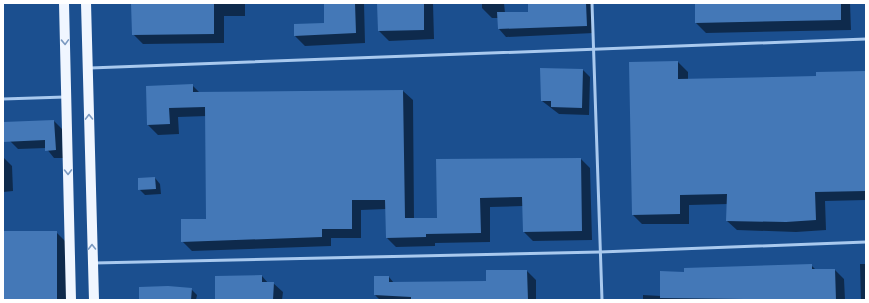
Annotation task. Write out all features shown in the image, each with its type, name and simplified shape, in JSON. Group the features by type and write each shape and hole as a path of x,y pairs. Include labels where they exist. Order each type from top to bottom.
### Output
{"main road":[{"path":"64,3 71,300"},
{"path":"86,3 94,300"}],"lane":[{"path":"592,3 602,300"},
{"path":"88,68 866,39"},
{"path":"3,99 66,97"},
{"path":"93,263 600,252 866,242"}],"building":[{"path":"131,3 214,3 214,34 132,35"},
{"path":"324,3 355,3 356,33 294,36 294,24 324,23"},
{"path":"377,3 424,3 424,30 378,31"},
{"path":"528,3 586,3 587,26 498,29 497,12 528,12"},
{"path":"695,3 841,3 841,20 695,23"},
{"path":"678,61 678,79 816,76 816,72 866,71 866,191 815,192 816,220 786,222 726,221 727,194 680,195 680,214 632,215 629,62"},
{"path":"540,68 583,69 582,108 551,107 551,101 541,101"},
{"path":"193,84 193,92 403,90 405,218 437,218 436,159 581,158 582,231 523,232 522,197 480,198 481,233 426,234 426,237 386,238 385,200 352,200 352,229 322,229 322,237 181,242 181,219 206,219 205,107 169,108 170,124 147,125 146,86"},
{"path":"54,120 56,150 45,151 45,140 3,142 3,122"},
{"path":"155,177 156,189 138,190 138,178"},
{"path":"3,231 57,231 57,300 3,300"},
{"path":"812,264 812,269 835,269 836,300 660,298 660,271 684,272 684,268"},
{"path":"486,270 527,270 528,300 411,300 411,297 374,295 374,276 389,276 389,282 486,281"},
{"path":"262,275 262,282 274,282 273,300 215,300 215,276"},
{"path":"168,286 192,288 191,300 139,300 139,287"}]}
